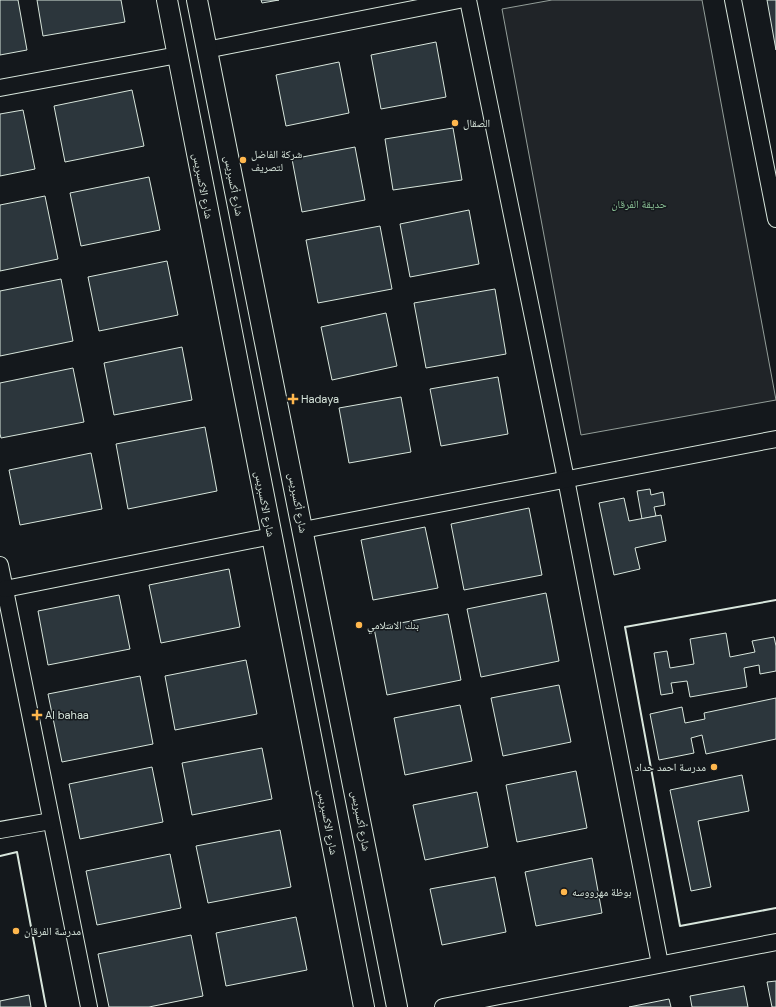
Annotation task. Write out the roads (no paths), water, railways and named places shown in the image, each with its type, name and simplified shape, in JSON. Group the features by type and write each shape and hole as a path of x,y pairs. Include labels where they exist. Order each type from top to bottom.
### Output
{"street":[{"name":"شارع الاكسبريس","path":"167,0 364,1007"},
{"name":"شارع أكسبريس","path":"197,0 397,1007"},
{"path":"206,50 459,0"},
{"path":"468,0 566,479 660,964"},
{"path":"733,0 776,220"},
{"path":"0,88 178,55"},
{"path":"303,530 776,439"},
{"path":"5,589 272,536"},
{"path":"0,565 89,1007"},
{"path":"0,830 51,821"},
{"path":"443,1007 776,942"}],"place":[{"name":"الصقال","path":"455,123"},
{"name":"شركة الفاضل لتصريف","path":"243,160"},
{"name":"Hadaya","path":"293,399"},
{"name":"بنك الاسلامي","path":"359,625"},
{"name":"Al bahaa","path":"37,715"},
{"name":"مدرسة احمد حداد","path":"714,767"},
{"name":"بوظة مهرووسه","path":"564,892"},
{"name":"مدرسة الفرقان","path":"16,931"}],"park label":[{"name":"حديقة الفرقان","path":"639,204"}]}
